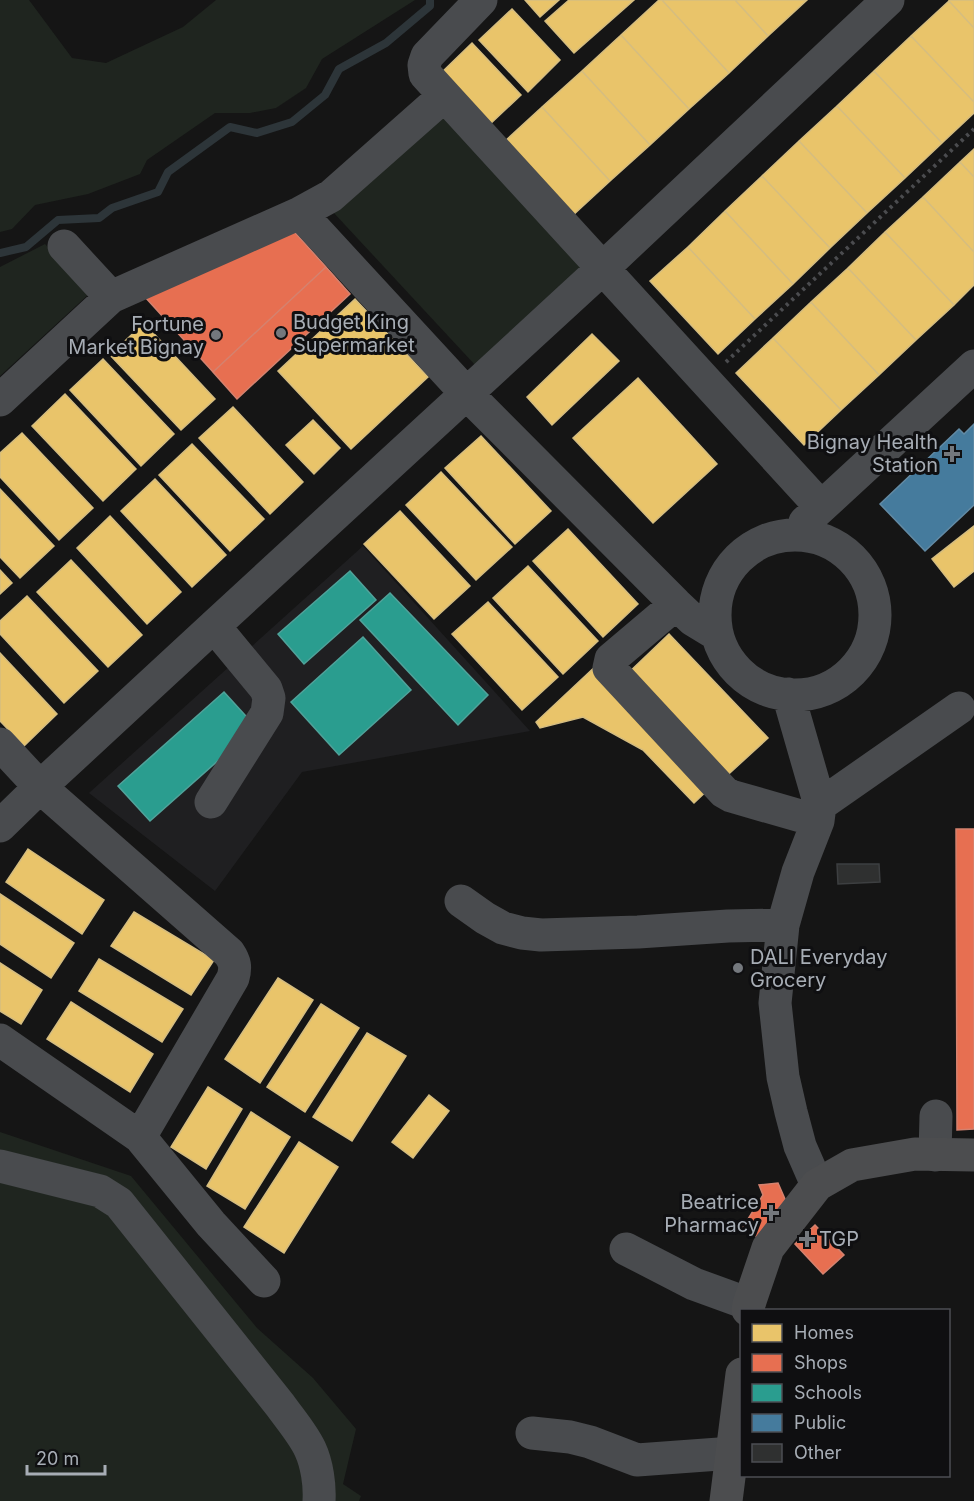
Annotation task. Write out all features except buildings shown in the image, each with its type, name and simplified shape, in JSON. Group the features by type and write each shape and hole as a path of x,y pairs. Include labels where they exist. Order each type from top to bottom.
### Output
{"main road":[{"path":"749,1307 768,1248 817,1185 852,1165 915,1154 974,1155"},
{"path":"726,1501 740,1384"}],"street":[{"path":"481,0 427,56 424,65 425,74 821,507"},
{"path":"0,826 40,786 603,268 888,0"},
{"path":"0,400 111,297 300,213 331,196 444,96"},
{"path":"300,213 466,393 676,604 693,620 716,634"},
{"path":"64,246 111,297"},
{"path":"793,533 974,366"},
{"path":"793,533 810,535 834,543 854,559 868,579 875,604 874,629 866,653 850,673 827,689 800,696 772,692 747,680 728,660 716,634 715,606 723,579 742,556 760,542 793,533"},
{"path":"676,604 611,659 609,668 724,792 730,796 819,813"},
{"path":"211,802 267,713 269,698 266,688 214,626"},
{"path":"788,694 819,813"},
{"path":"817,1185 800,1146 790,1112 783,1077 775,1003 783,925 798,872 819,813 959,708"},
{"path":"0,744 40,786 234,960 233,978 140,1137"},
{"path":"461,901 485,918 503,927 522,933 541,935 783,925"},
{"path":"0,1040 140,1137 211,1224 264,1281"},
{"path":"935,1155 936,1116"},
{"path":"0,1166 100,1191 118,1203 298,1430 310,1449 316,1472 319,1501"},
{"path":"626,1250 694,1284 749,1307"},
{"path":"532,1433 570,1437 590,1442 637,1460 733,1453"}],"path":[{"path":"705,381 974,129"}],"shaded area":[{"path":"0,0 29,0 72,58 106,63 183,27 216,0 415,0 322,59 306,88 276,108 250,113 215,113 147,160 140,174 88,194 35,205 12,229 0,232"},
{"path":"446,113 588,266 476,366 333,212"},
{"path":"45,244 90,293 0,376 0,267"},
{"path":"363,546 530,731 302,772 215,891 89,793"},
{"path":"0,1132 131,1176 257,1328 313,1378 356,1429 343,1484 361,1496 359,1501 0,1501"}],"waterway":[{"path":"0,253 26,247 58,220 99,218 112,208 158,192 168,172 230,127 257,133 292,122 325,95 339,69 386,43 430,6 430,0"}],"place":[{"name":"Budget King Supermarket","path":"281,333"},
{"name":"Fortune Market Bignay","path":"216,335"},
{"name":"Bignay Health Station","path":"952,454"},
{"name":"DALI Everyday Grocery","path":"738,968"},
{"name":"Beatrice Pharmacy","path":"771,1213"},
{"name":"TGP","path":"807,1239"}]}
